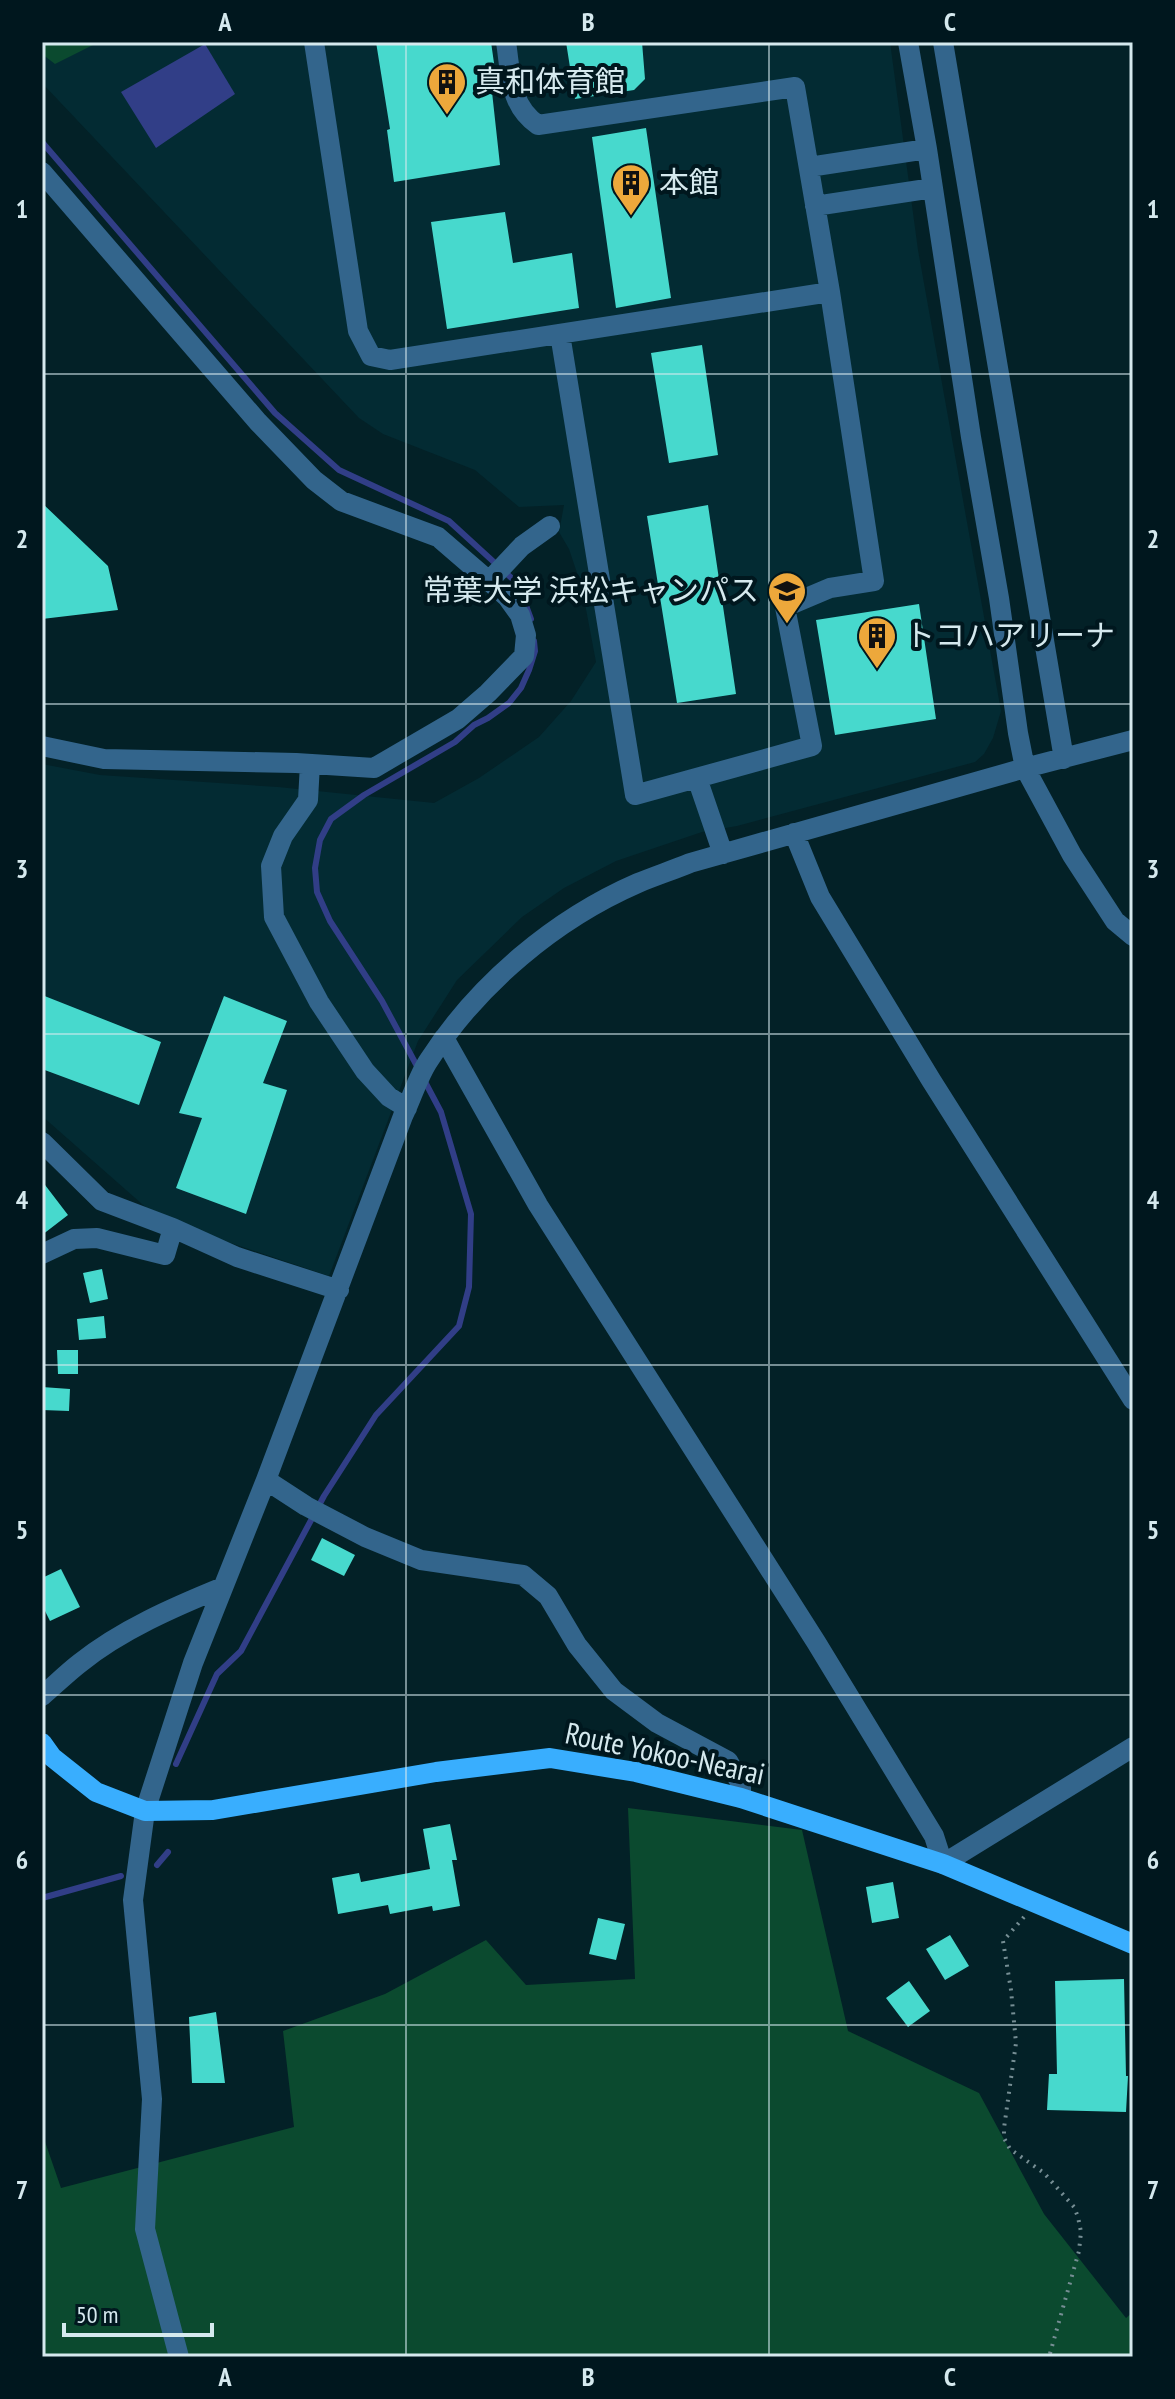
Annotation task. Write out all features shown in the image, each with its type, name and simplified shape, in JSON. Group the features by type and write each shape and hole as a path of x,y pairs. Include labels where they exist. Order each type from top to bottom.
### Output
{"main road":[{"name":"Route Yokoo-Nearai","path":"42,1743 52,1757 96,1792 145,1811 213,1810 436,1772 550,1758 636,1772 741,1798 943,1864 1133,1944"}],"street":[{"path":"314,42 358,331 371,356 390,360 830,292"},
{"path":"506,42 514,95 524,115 538,125 795,87 874,581 830,588 785,607 812,746 635,795 560,334"},
{"path":"908,42 1025,768 1072,855 1115,921 1133,936"},
{"path":"943,42 1064,759"},
{"path":"809,167 927,149"},
{"path":"42,172 258,422 314,480 341,501 438,537 493,576 520,615 526,635 524,656 488,693 458,719 374,768 104,759 42,746"},
{"path":"815,206 933,188"},
{"path":"493,576 522,546 550,526"},
{"path":"179,2357 145,2229 152,2099 133,1900 145,1811 193,1663 427,1062 461,1014 544,938 636,884 690,863 1133,740"},
{"path":"310,764 308,800 283,836 271,866 274,917 319,1002 365,1071 389,1097 407,1108"},
{"path":"697,778 723,854"},
{"path":"794,833 820,897 931,1080 1133,1400"},
{"path":"444,1038 538,1205 816,1642 934,1836 943,1864 1133,1747"},
{"path":"42,1142 102,1201 237,1257 339,1290"},
{"path":"42,1254 74,1239 97,1238 165,1255 173,1228"},
{"path":"266,1480 306,1506 365,1537 421,1560 523,1575 548,1596 577,1645 614,1691 657,1723 728,1761 741,1784 741,1798"},
{"path":"42,1696 81,1662 112,1642 171,1609 223,1587"}],"path":[{"path":"1044,1905 1021,1919 1003,1941 1016,2043 1004,2138 1010,2149 1044,2173 1074,2207 1078,2217 1081,2232 1079,2251 1049,2357"}],"shaded area":[{"name":"常葉大学 浜松キャンパス","path":"42,42 890,42 918,250 1001,711 993,738 975,762 737,826 702,832 616,861 564,888 522,917 457,980 418,1041 329,1276 159,1219 42,1116 42,764 100,775 278,787 434,803 479,778 539,737 571,701 596,662 582,588 569,549 559,532 564,505 519,507 475,470 383,434 359,418 42,83"}],"green space":[{"path":"42,42 99,42 55,64 42,54"},
{"path":"628,1808 802,1830 848,2031 979,2093 1044,2214 1126,2318 1133,2312 1133,2357 42,2357 42,2133 61,2188 294,2127 283,2031 385,1994 486,1940 526,1985 635,1979"}],"water":[{"path":"205,44 235,94 156,148 121,92"}],"building":[{"name":"真和体育館","path":"376,42 491,42 498,91 492,92 500,165 394,182 387,130 390,129"},
{"path":"566,42 642,42 645,79 634,90 575,99"},
{"name":"本館","path":"646,128 671,298 616,308 592,137"},
{"path":"505,212 513,263 572,253 579,308 447,329 431,222"},
{"path":"702,345 718,455 669,463 651,353"},
{"path":"42,503 108,566 118,610 42,619"},
{"path":"708,505 736,694 677,703 647,516"},
{"name":"トコハアリーナ","path":"919,604 936,719 835,735 816,620"},
{"path":"42,995 161,1042 139,1105 42,1069"},
{"path":"224,996 287,1021 263,1083 287,1090 246,1214 176,1188 202,1118 179,1113"},
{"path":"42,1181 68,1215 42,1235"},
{"path":"102,1269 108,1299 90,1303 83,1273"},
{"path":"104,1316 106,1338 79,1340 77,1319"},
{"path":"57,1350 78,1350 78,1374 58,1374"},
{"path":"42,1387 70,1389 69,1411 42,1410"},
{"path":"322,1538 355,1555 344,1576 311,1560"},
{"path":"61,1569 80,1607 50,1621 42,1605 42,1578"},
{"path":"450,1824 457,1860 452,1860 460,1906 433,1911 432,1906 390,1914 388,1905 338,1914 332,1878 359,1873 361,1882 430,1869 423,1829"},
{"path":"893,1882 899,1918 872,1923 866,1887"},
{"path":"598,1918 625,1924 616,1960 589,1954"},
{"path":"950,1935 969,1966 945,1980 926,1949"},
{"path":"1124,1979 1128,2076 1126,2112 1047,2110 1049,2074 1057,2074 1055,1981"},
{"path":"909,1981 930,2011 908,2027 886,1998"},
{"path":"216,2012 225,2083 192,2083 189,2017"}],"waterway":[{"path":"42,142 275,413 339,470 449,521 518,584 531,619"},
{"path":"418,1068 382,1001 330,921 317,892 315,868 320,840 331,819 364,795 455,742 474,725 509,703 521,688 529,670 535,651 534,641"},
{"path":"176,1764 217,1674 241,1651 324,1496 376,1415 459,1326 469,1287 471,1214 441,1112 423,1078"},
{"path":"157,1865 168,1852"},
{"path":"42,1898 121,1876"}],"place":[{"name":"真和体育館","path":"447,116"},
{"name":"本館","path":"631,217"},
{"name":"常葉大学 浜松キャンパス","path":"787,625"},
{"name":"トコハアリーナ","path":"877,670"}]}
